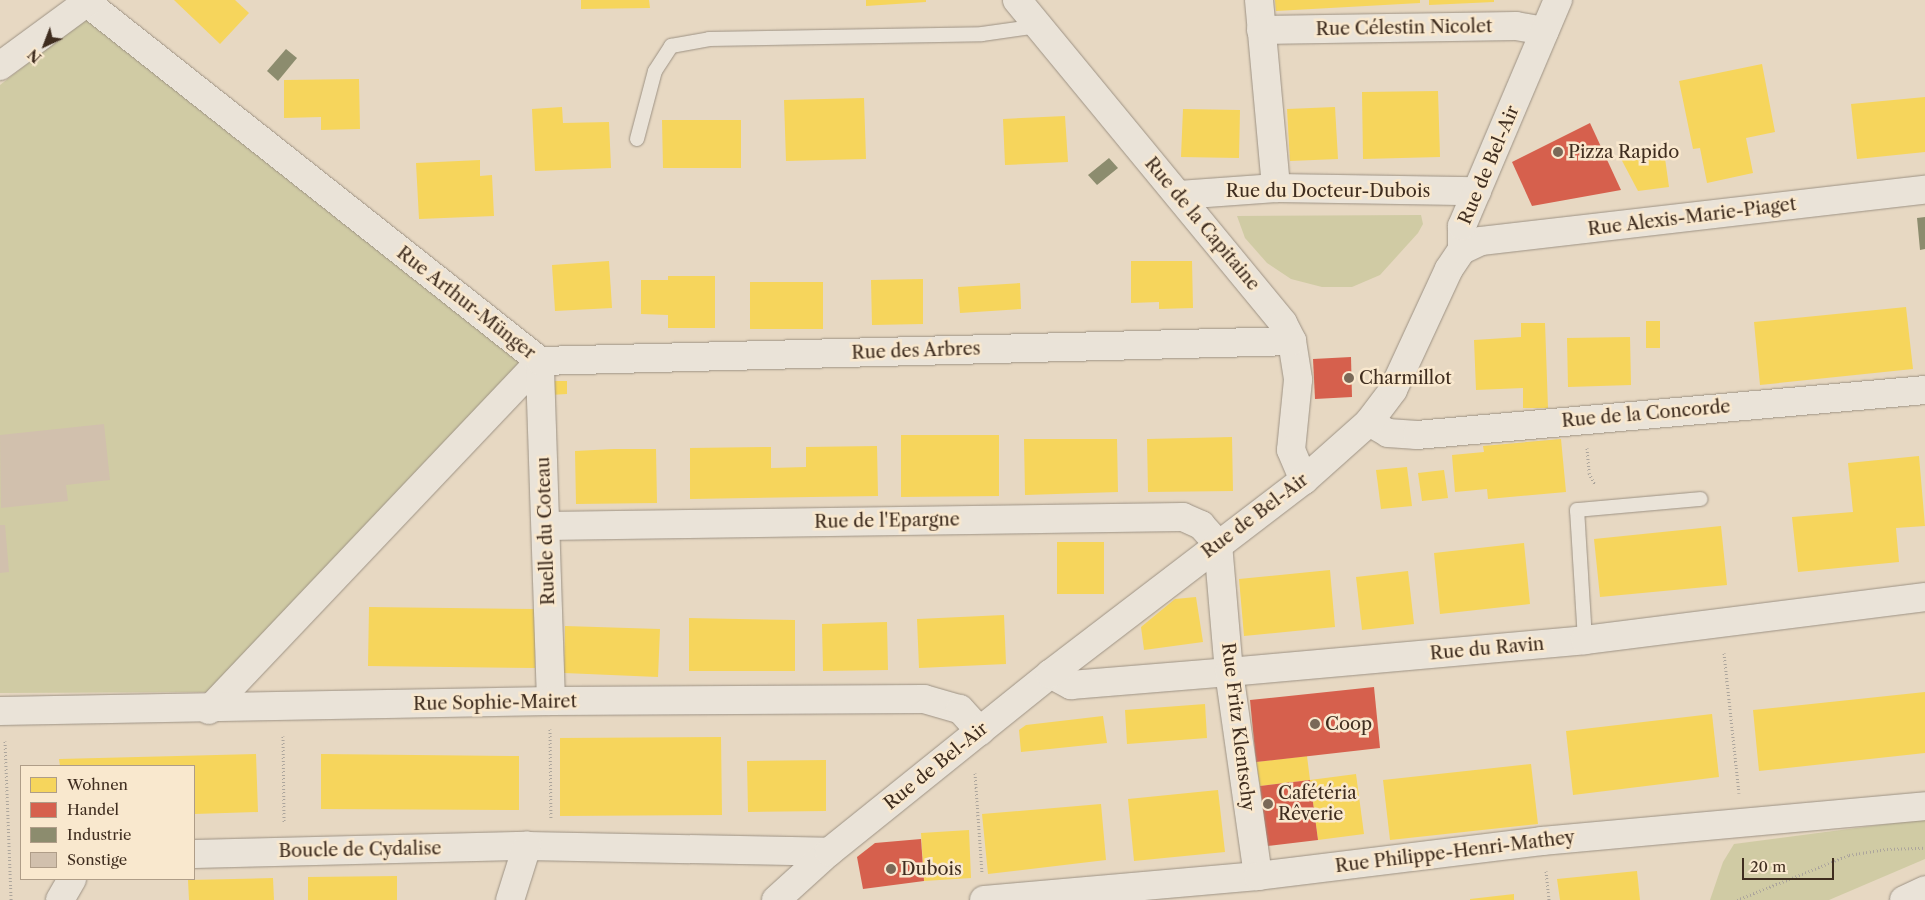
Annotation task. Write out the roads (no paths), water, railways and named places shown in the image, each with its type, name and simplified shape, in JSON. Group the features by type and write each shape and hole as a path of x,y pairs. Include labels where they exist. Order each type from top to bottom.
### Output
{"street":[{"name":"Rue de la Capitaine","path":"1017,0 1273,310 1292,341 1298,380 1291,450 1304,480"},
{"path":"1259,0 1276,188"},
{"name":"Rue de Bel-Air","path":"780,899 829,852 1050,674 1304,480 1369,422 1393,390 1448,269 1462,250 1462,226 1558,0"},
{"path":"0,66 88,1"},
{"name":"Rue Arthur-Münger","path":"88,1 540,361 209,710"},
{"name":"Rue Célestin Nicolet","path":"1262,30 1516,26 1545,31"},
{"name":"Rue du Docteur-Dubois","path":"1179,195 1276,188 1478,191"},
{"name":"Rue Alexis-Marie-Piaget","path":"1462,250 1481,241 1925,190"},
{"name":"Rue des Arbres","path":"540,361 1292,341"},
{"name":"Ruelle du Coteau","path":"540,361 551,701"},
{"name":"Rue de la Concorde","path":"1369,422 1388,433 1417,435 1925,390"},
{"name":"Rue de l'Epargne","path":"546,526 1183,517 1201,525 1218,544"},
{"name":"Rue Fritz Klentschy","path":"1218,544 1229,672 1258,876"},
{"name":"Rue du Ravin","path":"1050,674 1071,685 1229,672 1585,640 1925,597"},
{"name":"Rue Sophie-Mairet","path":"2,711 209,710 551,701 924,699 960,709 980,731"},
{"name":"Rue Philippe-Henri-Mathey","path":"984,900 1258,876 1542,841 1925,806"},
{"path":"510,900 539,846"},
{"name":"Boucle de Cydalise","path":"195,854 539,846 829,852"},
{"path":"1233,900 1258,876"},
{"path":"60,900 71,880"},
{"path":"1904,900 1925,890"}],"lane":[{"path":"637,138 655,71 671,46 708,38 982,34 1038,26"},
{"path":"1585,640 1577,510 1701,499"}],"place":[{"name":"Pizza Rapido","path":"1558,152"},
{"name":"Charmillot","path":"1349,378"},
{"name":"Coop","path":"1315,724"},
{"name":"Cafétéria Rêverie","path":"1268,804"},
{"name":"Dubois","path":"891,869"}]}
